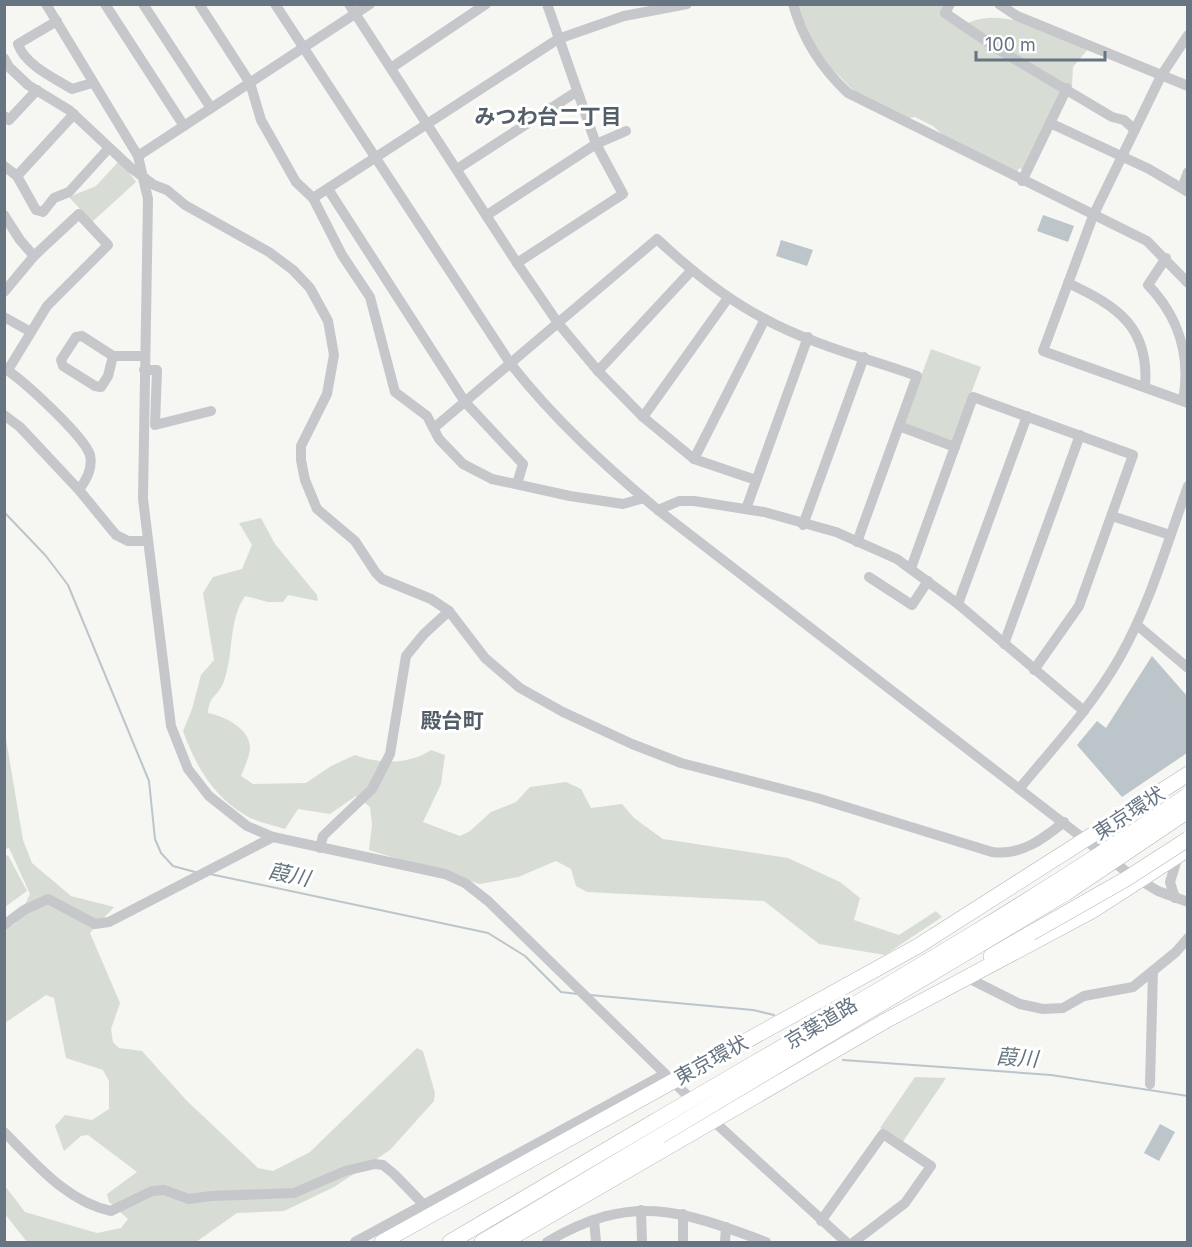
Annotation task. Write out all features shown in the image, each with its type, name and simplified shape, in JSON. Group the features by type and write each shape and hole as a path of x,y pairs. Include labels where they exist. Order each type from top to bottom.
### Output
{"highway":[{"name":"東京環状","path":"382,1242 668,1077 918,946 1188,774"},
{"name":"京葉道路","path":"482,1242 656,1129 1114,845 1188,795"},
{"name":"京葉道路","path":"444,1242 455,1239 656,1129 1066,893 1188,811"},
{"path":"504,1242 887,1020 1102,893 1188,839"},
{"path":"887,1020 1092,911 1183,853"}],"street":[{"path":"46,4 138,156 145,177 148,200 148,260 142,477 146,541 171,726 180,754 193,776 216,802 247,826 273,837 456,878 488,902 712,1120 846,1242"},
{"path":"105,4 184,126"},
{"path":"143,4 211,108"},
{"path":"199,4 250,82 261,120 296,182 313,198 342,255 370,297 395,392 428,416 439,439 463,464 492,480 623,504 644,498"},
{"path":"275,4 510,363 537,398 588,451 658,510 1086,841 1140,880 1188,902"},
{"path":"138,156 303,48 352,9 370,4"},
{"path":"391,68 486,4"},
{"path":"517,263 623,194 596,144 547,4"},
{"path":"620,4 624,16"},
{"path":"313,198 558,39 624,16 687,4"},
{"path":"793,4 809,44 833,79 848,93 1147,241 1188,283"},
{"path":"950,4 945,13 1001,51 1067,88 1112,117 1124,120 1135,130"},
{"path":"999,4 1017,16 1188,86"},
{"path":"352,9 517,263 558,323 598,370 643,417 694,459 756,480"},
{"path":"57,21 18,44 21,53 72,89 92,83"},
{"path":"1166,258 1148,285 1168,309 1182,343 1186,377 1185,402 1043,351 1093,216 1161,76 1188,35"},
{"path":"5,60 21,79 74,114 145,177 185,205 283,261 314,295 331,328 334,355 327,394 302,446 301,460 309,493 323,516 355,541 375,573 388,583 431,600 449,611 485,658 507,678 535,697 599,730 681,763 817,798 992,852 1011,852 1036,843 1064,822"},
{"path":"1022,181 1067,88"},
{"path":"6,120 37,90"},
{"path":"457,169 576,92"},
{"path":"16,176 74,114"},
{"path":"890,130 895,118"},
{"path":"1050,123 1121,156 1185,190 1188,172"},
{"path":"487,215 596,144 626,131"},
{"path":"4,166 16,176 36,210 43,212 54,198 69,192 110,148"},
{"path":"328,189 465,402 524,464 517,484"},
{"path":"4,292 34,256 79,214 108,245 53,300 6,369 33,391 86,446 91,462 90,471 79,490"},
{"path":"6,222 34,256"},
{"path":"435,427 657,238 691,271 728,298 765,319 917,376 857,542"},
{"path":"598,370 691,271"},
{"path":"1068,283 1110,304 1128,321 1142,344 1146,359 1145,387"},
{"path":"643,417 728,298"},
{"path":"4,317 31,332"},
{"path":"694,459 765,319"},
{"path":"113,356 108,376 101,387 95,386 63,366 61,360 76,337 82,336 113,356 144,356"},
{"path":"746,509 808,337"},
{"path":"803,525 864,357"},
{"path":"144,370 157,370 156,425 211,411"},
{"path":"911,568 973,397 1133,455 1079,606 1034,670"},
{"path":"4,415 20,427 79,490 116,535 128,541 146,541"},
{"path":"958,604 1027,416"},
{"path":"899,426 955,447"},
{"path":"1004,644 1080,435"},
{"path":"1019,789 1084,711 1114,669 1137,625 1188,486"},
{"path":"658,510 679,501 694,501 746,509 836,532 911,568 958,604 1084,711"},
{"path":"1112,516 1170,535"},
{"path":"869,577 912,605 928,581"},
{"path":"320,848 323,836 372,789 390,754 406,656 424,634 449,611"},
{"path":"1137,625 1188,668"},
{"path":"4,925 24,909 48,899 95,924 109,922 273,837"},
{"path":"1175,898 1170,882 1183,853"},
{"path":"969,978 1020,1004 1043,1009 1063,1008 1084,996 1133,987 1153,972 1188,938"},
{"path":"1150,1084 1153,972"},
{"path":"355,1242 668,1077"},
{"path":"4,1132 64,1189 89,1205 111,1211 152,1191 164,1190 189,1199 294,1193 345,1171 375,1164 383,1166 394,1174 425,1206"},
{"path":"821,1221 883,1134 931,1166 905,1203 854,1242"},
{"path":"641,1210 642,1242"},
{"path":"550,1242 605,1215 641,1210 683,1214 766,1242"},
{"path":"683,1214 683,1242"},
{"path":"594,1220 596,1242"},
{"path":"725,1242 726,1227"}],"shaded area":[{"path":"796,5 947,5 942,12 962,26 977,20 1009,19 1042,29 1088,49 1073,67 1072,86 1059,85 1065,89 1025,171 1019,168 1017,173 943,135 933,126 915,117 903,119 855,92 820,57"},
{"path":"120,160 136,182 92,222 69,197 96,186"},
{"path":"1043,215 1074,226 1068,242 1037,231"},
{"path":"781,240 813,250 807,266 776,256"},
{"path":"931,349 981,367 953,441 904,423"},
{"path":"261,518 275,544 317,595 318,601 288,595 283,602 268,602 245,596 236,616 227,671 222,686 210,703 208,713 235,724 246,735 250,751 241,776 253,784 306,783 331,766 355,755 394,762 404,761 431,750 445,755 441,784 423,822 460,836 470,831 491,812 516,802 530,787 566,782 581,789 591,808 622,804 634,818 663,839 788,858 840,882 860,898 854,920 899,935 936,911 942,917 885,955 819,944 764,901 587,892 576,886 571,869 556,861 518,877 480,884 369,850 372,825 370,807 356,796 330,814 298,809 285,829 245,815 224,799 207,779 193,756 183,731 192,709 201,675 214,660 203,593 213,577 242,569 252,545 239,523"},
{"path":"1152,656 1187,696 1187,753 1122,797 1077,745 1097,721 1106,728"},
{"path":"4,727 23,840 32,863 71,896 114,907 90,933 120,1003 111,1029 113,1042 119,1048 142,1051 187,1101 258,1168 273,1171 310,1152 417,1048 423,1051 435,1093 434,1101 390,1150 334,1187 284,1211 237,1213 196,1242 27,1242 5,1214 5,1186 25,1212 97,1233 121,1228 128,1219 109,1202 107,1194 137,1172 88,1135 81,1136 64,1151 55,1126 65,1115 92,1120 109,1109 109,1081 103,1070 66,1058 54,998 46,995 5,1023 5,929 16,923 30,894 9,848 5,849"},
{"path":"8,855 27,891 5,907 5,857"},
{"path":"915,1077 946,1078 902,1143 880,1128"},
{"path":"1160,1124 1175,1132 1159,1161 1144,1153"}],"waterway":[{"name":"葭川","path":"4,512 46,556 68,585 149,781 155,839 161,853 173,866 195,872"},
{"name":"葭川","path":"210,874 488,933 525,956 561,992 578,994"},
{"name":"葭川","path":"590,995 753,1010 774,1015"},
{"name":"葭川","path":"843,1060 1051,1075 1188,1096"}],"district":[{"name":"みつわ台二丁目","path":"548,117"},
{"name":"殿台町","path":"452,721"}]}
